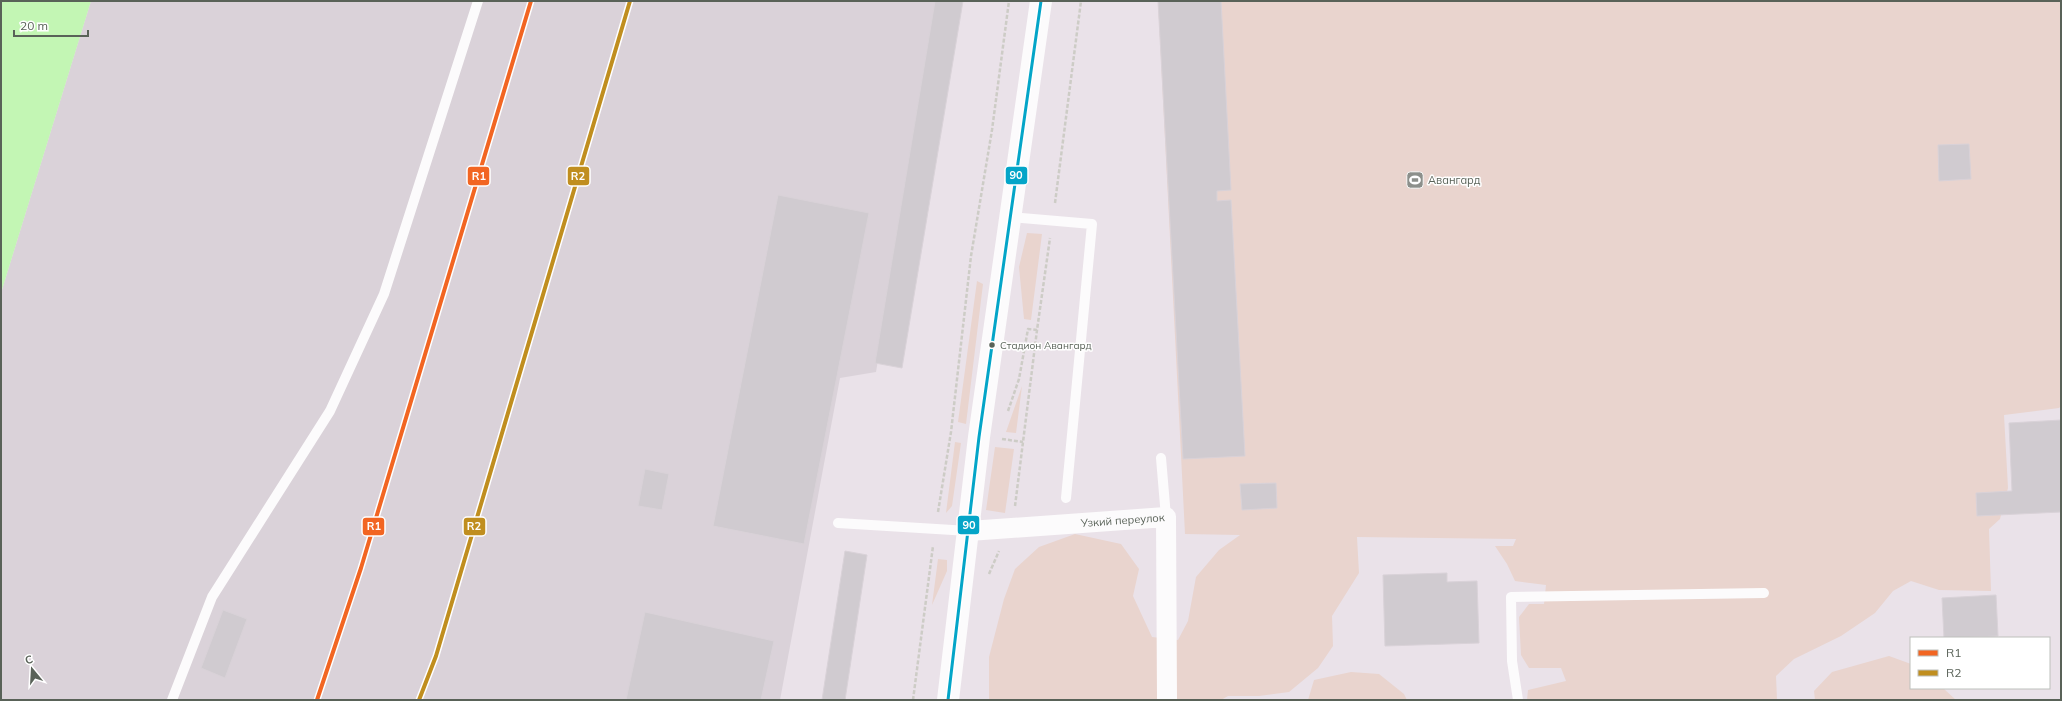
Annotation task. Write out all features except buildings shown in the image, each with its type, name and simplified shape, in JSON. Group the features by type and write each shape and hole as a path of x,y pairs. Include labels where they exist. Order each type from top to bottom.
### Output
{"main road":[{"path":"948,700 979,437 1041,1"}],"street":[{"name":"Узкий переулок","path":"969,531 1166,517 1167,700"}],"lane":[{"path":"172,700 212,597 330,412 384,294 478,1"},
{"path":"1010,217 1092,224 1066,498"},
{"path":"1161,458 1166,517"},
{"path":"838,523 969,531"},
{"path":"1518,700 1512,661 1511,597 1764,593"}],"path":[{"path":"913,700 935,529 951,432 972,256 992,130 1009,1"},
{"path":"987,578 991,566 1011,528 1037,330"},
{"path":"999,439 1023,442"}],"shaded area":[{"path":"1,1 91,1 1,293"},
{"path":"91,1 938,1 876,372 840,378 780,700 1,700 1,293"},
{"path":"1158,1 2061,1 2061,406 2059,408 2004,415 2008,488 2000,519 1989,529 1991,591 1939,590 1911,581 1893,591 1875,613 1841,636 1794,659 1776,676 1777,700 1527,700 1528,690 1566,681 1561,668 1529,668 1521,655 1519,617 1529,604 1544,604 1546,585 1515,581 1507,564 1495,546 1513,546 1516,539 1357,537 1359,573 1332,616 1333,646 1318,668 1289,692 1259,696 1228,696 1221,700 989,700 989,657 1004,599 1015,569 1039,547 1075,534 1121,544 1139,569 1133,596 1152,637 1178,640 1188,621 1196,577 1219,550 1240,535 1185,534"},
{"path":"1027,233 1042,234 1031,320 1024,319 1019,267"},
{"path":"977,281 983,284 966,424 958,422"},
{"path":"1022,386 1016,433 1006,432"},
{"path":"955,442 961,443 952,506 946,513"},
{"path":"995,447 1014,449 1005,513 986,510"},
{"path":"938,559 947,560 947,571 932,605"},
{"path":"1889,656 1910,664 1910,689 1944,689 1956,700 1815,700 1814,691 1832,672"},
{"path":"1351,672 1379,674 1404,694 1407,700 1308,700 1314,680"}],"transit line":[{"name":"R1","path":"317,700 361,568 531,1"},
{"name":"R2","path":"419,700 436,656 630,1"},
{"name":"90","path":"948,700 979,437 1041,1"}],"place":[{"name":"Авангард","path":"1415,180"},
{"name":"Стадион Авангард","path":"992,345"}]}
